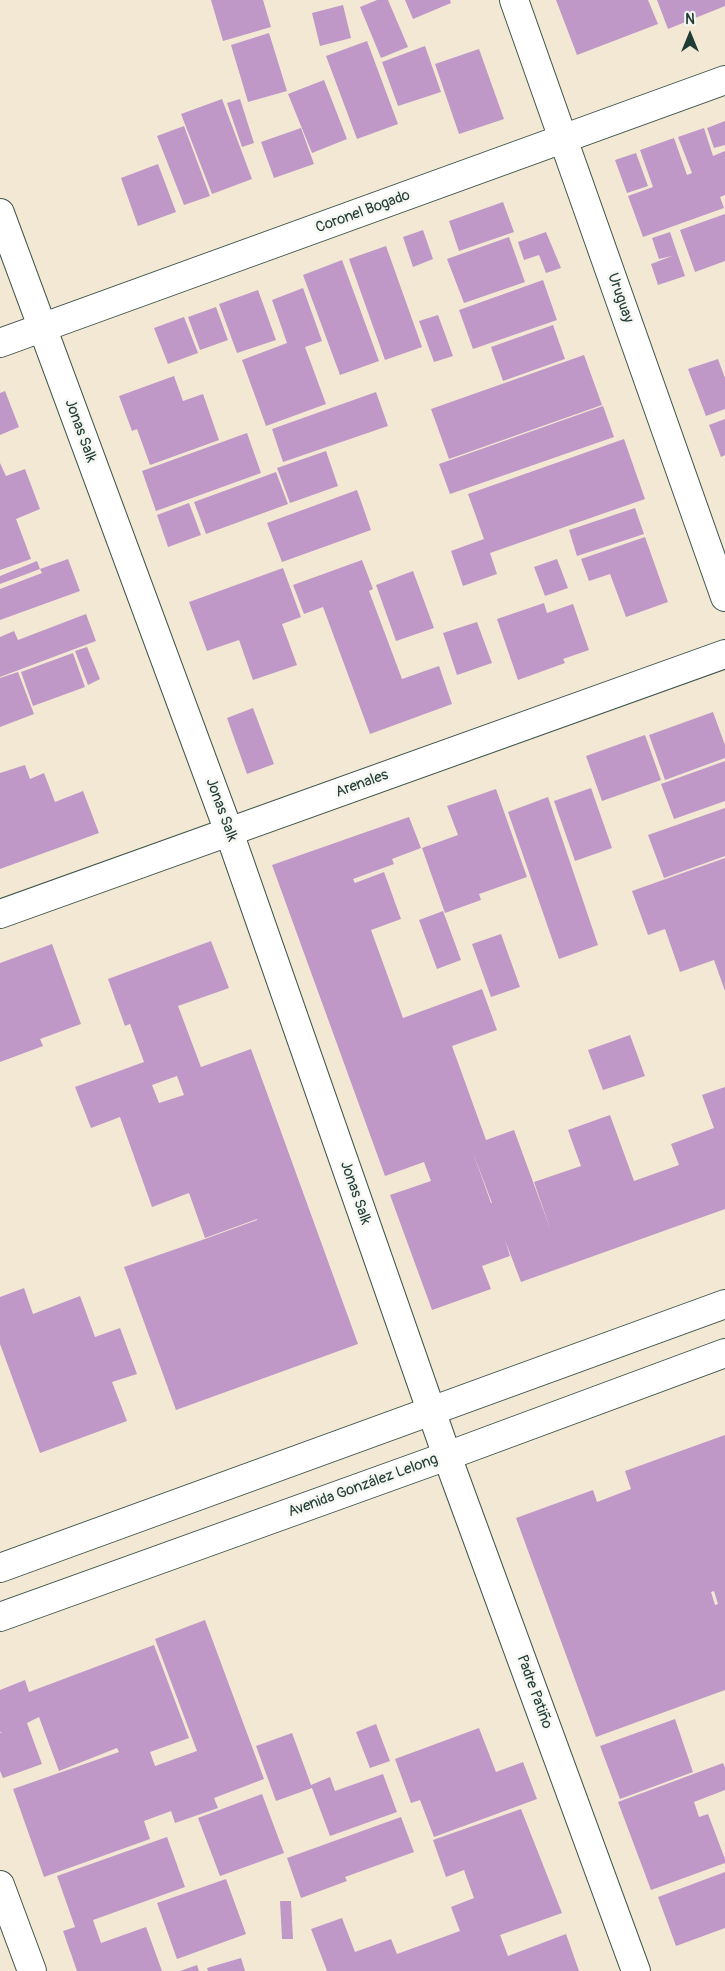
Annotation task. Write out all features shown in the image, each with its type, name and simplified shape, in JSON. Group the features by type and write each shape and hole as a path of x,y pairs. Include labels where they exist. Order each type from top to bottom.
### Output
{"street":[{"name":"Uruguay","path":"514,0 725,597"},
{"name":"Coronel Bogado","path":"0,343 725,80"},
{"name":"Jonas Salk","path":"0,213 229,832 432,1412"},
{"name":"Arenales","path":"0,914 725,654"},
{"path":"0,1568 725,1304"},
{"name":"Avenida González Lelong","path":"0,1617 447,1456 725,1353"},
{"name":"Padre Patiño","path":"432,1412 636,1971"},
{"path":"0,1885 32,1971"}],"building":[{"path":"211,0 263,0 271,27 223,41"},
{"path":"377,0 388,0 408,47 381,58 360,7"},
{"path":"405,0 450,0 451,3 413,19"},
{"path":"556,0 648,0 658,24 577,55"},
{"path":"657,0 725,0 725,6 668,29"},
{"path":"343,5 351,38 320,46 312,13"},
{"path":"269,33 287,91 248,102 231,45"},
{"path":"367,41 398,124 357,139 326,56"},
{"path":"425,46 441,92 398,106 382,62"},
{"path":"479,49 504,119 459,134 435,64"},
{"path":"324,80 347,139 312,153 288,94"},
{"path":"222,99 252,179 212,194 181,114"},
{"path":"240,99 254,143 242,147 227,103"},
{"path":"725,121 725,145 714,148 707,128"},
{"path":"184,126 210,196 184,205 157,136"},
{"path":"301,128 314,164 274,178 261,142"},
{"path":"704,128 713,156 725,151 725,195 720,197 724,208 643,237 628,196 653,187 640,150 674,138 687,175 692,173 678,137"},
{"path":"636,153 648,186 627,193 615,160"},
{"path":"158,164 176,212 138,226 121,178"},
{"path":"503,202 514,232 459,251 449,221"},
{"path":"725,214 725,261 695,272 680,230"},
{"path":"423,230 433,259 413,267 403,237"},
{"path":"546,232 561,268 546,273 539,255 524,260 518,242"},
{"path":"670,232 685,276 658,285 651,264 672,256 659,259 652,238"},
{"path":"509,237 525,282 464,303 447,259"},
{"path":"386,246 422,347 385,360 349,259"},
{"path":"342,260 379,361 340,375 303,275"},
{"path":"543,280 557,320 473,349 459,310"},
{"path":"303,288 322,341 305,347 326,404 266,426 242,360 287,343 272,300"},
{"path":"258,290 276,340 237,353 219,304"},
{"path":"216,307 228,340 200,350 188,317"},
{"path":"438,315 453,356 434,362 419,321"},
{"path":"184,317 198,353 168,364 154,328"},
{"path":"553,325 565,359 503,381 491,347"},
{"path":"584,355 602,405 449,459 431,409"},
{"path":"718,359 725,378 725,409 706,416 688,369"},
{"path":"174,376 183,401 203,394 219,440 150,465 137,429 132,431 119,396"},
{"path":"5,391 19,427 0,435 0,393"},
{"path":"376,392 388,426 283,462 272,429"},
{"path":"603,406 614,437 450,494 439,464"},
{"path":"725,419 725,455 721,457 709,425"},
{"path":"247,433 261,473 156,511 142,471"},
{"path":"624,439 645,499 490,553 497,574 463,586 451,551 484,539 468,494"},
{"path":"326,451 338,486 290,503 277,468"},
{"path":"0,463 6,476 25,469 40,509 16,519 31,559 0,570"},
{"path":"276,472 288,504 206,534 194,502"},
{"path":"357,490 371,530 282,562 267,523"},
{"path":"189,503 201,535 168,547 157,515"},
{"path":"635,508 644,534 577,556 569,530"},
{"path":"645,537 668,602 626,617 610,574 589,581 581,559"},
{"path":"68,559 80,591 0,620 0,589 42,573 40,569"},
{"path":"557,559 568,588 545,596 534,567"},
{"path":"362,560 373,589 369,591 402,679 439,666 452,704 370,734 323,607 304,614 293,585"},
{"path":"37,561 40,569 0,584 0,576"},
{"path":"283,568 301,617 282,624 297,665 253,680 239,640 207,651 189,602"},
{"path":"413,571 434,628 396,641 376,585"},
{"path":"544,603 547,613 573,604 589,650 563,659 565,663 518,680 497,619"},
{"path":"86,614 96,641 0,677 0,637 14,631 18,640"},
{"path":"477,622 492,663 457,675 443,633"},
{"path":"87,647 100,679 88,685 75,651"},
{"path":"73,653 85,687 33,706 21,672"},
{"path":"18,672 34,714 0,727 0,678"},
{"path":"253,708 274,764 247,774 227,718"},
{"path":"713,712 725,745 725,758 665,780 649,735"},
{"path":"645,735 661,780 602,801 586,756"},
{"path":"725,761 725,801 674,819 661,784"},
{"path":"25,765 30,779 44,773 55,802 83,791 99,833 0,869 0,773"},
{"path":"591,788 612,848 575,861 554,801"},
{"path":"496,789 527,877 479,894 481,900 445,913 422,848 458,835 447,806"},
{"path":"548,797 598,945 559,959 508,812"},
{"path":"725,808 725,856 664,878 648,835"},
{"path":"409,817 421,848 392,859 394,864 353,879 355,883 384,872 401,919 371,930 403,1018 482,989 497,1030 452,1046 486,1140 514,1130 551,1231 534,1182 581,1166 568,1130 610,1115 634,1181 679,1165 671,1144 714,1128 702,1095 725,1087 725,1209 521,1282 505,1240 510,1256 482,1266 491,1289 432,1310 390,1195 431,1181 424,1162 385,1176 272,865","holes":["472,1150 492,1203 491,1203"]},
{"path":"725,858 725,991 714,960 680,972 665,929 648,935 632,891"},
{"path":"443,911 461,960 437,969 419,920"},
{"path":"501,934 520,987 491,997 472,944"},
{"path":"211,941 229,988 178,1006 201,1067 251,1049 358,1344 176,1410 124,1267 205,1239 257,1219 205,1238 189,1193 152,1207 120,1117 91,1128 75,1087 144,1062 130,1024 125,1026 108,979","holes":["177,1076 184,1095 159,1103 152,1085"]},
{"path":"52,944 81,1024 40,1039 43,1046 0,1062 0,963"},
{"path":"630,1035 645,1076 603,1090 588,1050"},
{"path":"24,1288 33,1314 80,1296 95,1337 120,1328 137,1374 112,1382 127,1421 40,1453 0,1344 0,1297"},
{"path":"725,1435 725,1690 596,1737 516,1518 593,1490 597,1502 631,1489 625,1471","holes":["714,1591 718,1604 715,1605 711,1592"]},
{"path":"205,1620 264,1779 214,1798 218,1808 175,1823 171,1811 144,1821 150,1839 44,1877 13,1789 119,1752 117,1748 59,1771 39,1717 27,1723 42,1764 3,1778 0,1771 0,1733 2,1732 0,1732 0,1690 25,1680 29,1692 154,1645 189,1738 150,1752 155,1766 197,1751 155,1639"},
{"path":"675,1719 693,1772 620,1799 600,1746"},
{"path":"376,1724 390,1761 370,1768 356,1732"},
{"path":"479,1728 496,1772 523,1762 537,1799 434,1837 420,1800 411,1803 395,1759"},
{"path":"292,1733 311,1785 330,1777 335,1791 383,1774 397,1812 330,1836 312,1788 276,1801 256,1746"},
{"path":"723,1763 725,1768 725,1790 694,1802 699,1817 708,1814 725,1863 651,1890 618,1802"},
{"path":"262,1794 284,1853 220,1876 198,1818"},
{"path":"521,1809 562,1913 500,1935 508,1956 566,1934 579,1971 327,1971 311,1929 342,1918 355,1952 391,1939 397,1954 460,1931 451,1907 474,1898 464,1870 446,1877 433,1840"},
{"path":"401,1817 414,1852 345,1877 347,1881 301,1898 287,1858"},
{"path":"167,1837 185,1887 93,1920 101,1943 146,1927 162,1971 77,1971 63,1931 75,1927 57,1876"},
{"path":"725,1872 725,1928 676,1946 658,1897"},
{"path":"226,1879 246,1934 177,1959 157,1903"},
{"path":"280,1901 291,1901 293,1939 282,1939"},
{"path":"241,1958 245,1971 208,1971 207,1968"},
{"path":"197,1965 199,1971 180,1971"}]}
